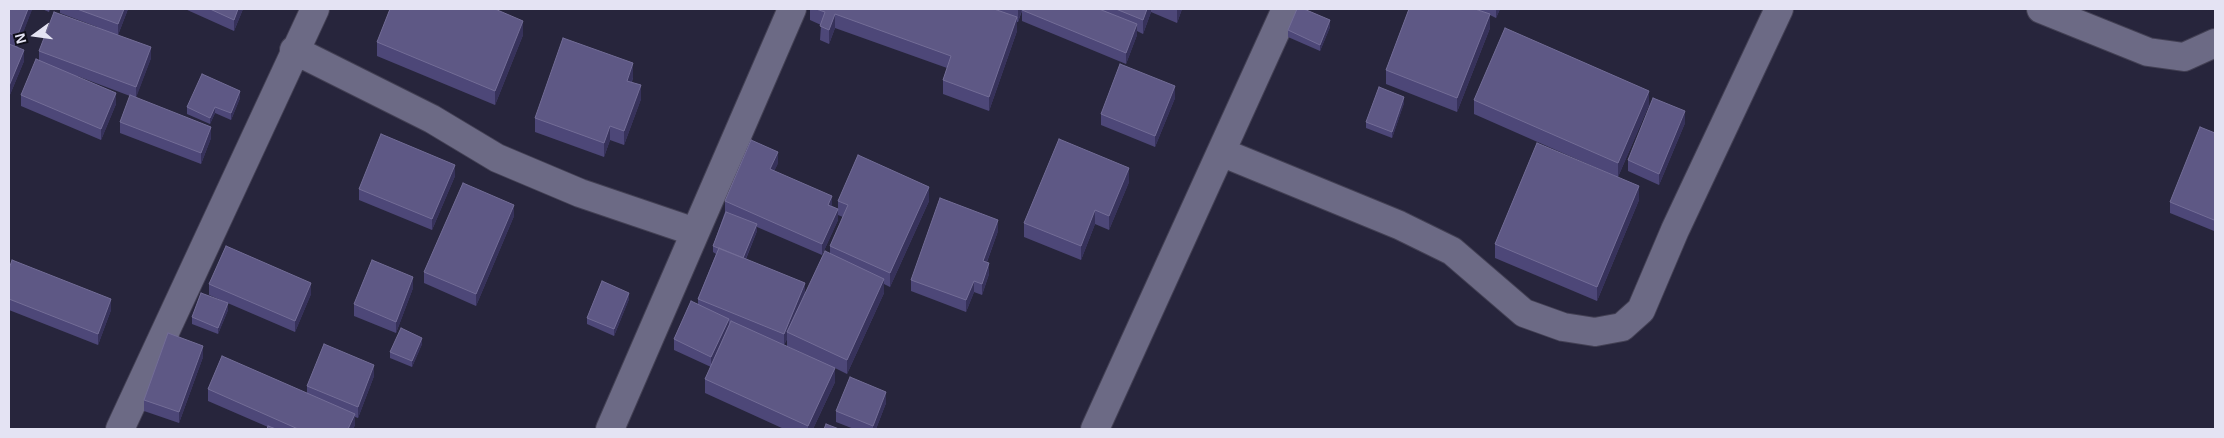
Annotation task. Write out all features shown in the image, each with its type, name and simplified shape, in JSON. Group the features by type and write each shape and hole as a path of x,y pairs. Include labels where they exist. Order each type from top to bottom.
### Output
{"street":[{"path":"120,429 294,50 315,9"},
{"path":"610,429 792,9"},
{"path":"1095,429 1286,9"},
{"path":"1221,152 1399,225 1452,251 1524,313 1564,327 1595,332 1622,327 1641,310 1675,230 1778,9"},
{"path":"2041,9 2148,52 2184,57 2215,43"},
{"path":"294,50 432,119 497,158 580,193 695,232"}],"building":[{"path":"9,9 28,9 17,37 9,33"},
{"path":"77,9 124,9 118,24"},
{"path":"210,9 238,9 234,20"},
{"path":"390,9 495,9 523,21 495,91 377,42"},
{"path":"816,9 994,9 1017,17 989,97 943,80 951,56 835,14 829,30 820,26 825,12"},
{"path":"1022,9 1099,9 1137,24 1126,53"},
{"path":"1116,9 1147,9 1143,20"},
{"path":"1297,9 1304,9 1330,20 1320,45 1288,30"},
{"path":"1409,9 1475,9 1490,14 1457,98 1386,70"},
{"path":"54,12 151,47 136,87 39,51"},
{"path":"1505,28 1649,91 1618,163 1474,100"},
{"path":"563,38 633,63 627,81 641,85 624,131 610,126 604,143 535,118"},
{"path":"9,44 24,50 9,86"},
{"path":"36,59 116,93 101,129 21,95"},
{"path":"1120,64 1175,86 1155,136 1101,114"},
{"path":"202,74 240,91 231,113 215,107 210,118 187,107"},
{"path":"1379,87 1404,97 1392,132 1366,122"},
{"path":"130,95 211,127 201,153 120,122"},
{"path":"1653,98 1685,111 1659,174 1628,160"},
{"path":"2200,127 2215,133 2214,220 2170,202"},
{"path":"381,134 455,165 432,219 359,189"},
{"path":"1059,139 1129,168 1109,216 1095,210 1081,246 1024,223"},
{"path":"751,140 778,152 770,169 832,196 828,205 838,209 822,244 725,201"},
{"path":"1537,143 1639,186 1597,287 1495,244"},
{"path":"858,155 929,187 890,273 830,246 848,205 838,201"},
{"path":"463,183 514,205 476,294 424,272"},
{"path":"940,198 998,220 983,261 989,263 982,284 974,281 966,300 911,280"},
{"path":"726,212 757,224 743,258 713,246"},
{"path":"226,246 311,283 295,321 209,284"},
{"path":"719,248 805,283 784,334 698,299"},
{"path":"825,251 884,279 847,360 787,332"},
{"path":"12,260 111,299 98,334 9,299 9,269"},
{"path":"372,260 413,277 396,322 354,304"},
{"path":"602,281 629,293 614,329 587,318"},
{"path":"201,293 228,303 218,328 192,317"},
{"path":"691,301 729,319 711,357 674,339"},
{"path":"731,321 835,368 808,426 705,379"},
{"path":"401,328 422,338 412,361 390,352"},
{"path":"168,333 203,346 179,412 144,400"},
{"path":"324,344 374,365 358,407 307,386"},
{"path":"222,356 355,414 348,429 298,429 208,389"},
{"path":"850,377 886,392 873,426 836,411"},
{"path":"826,424 839,429 824,429"}]}
